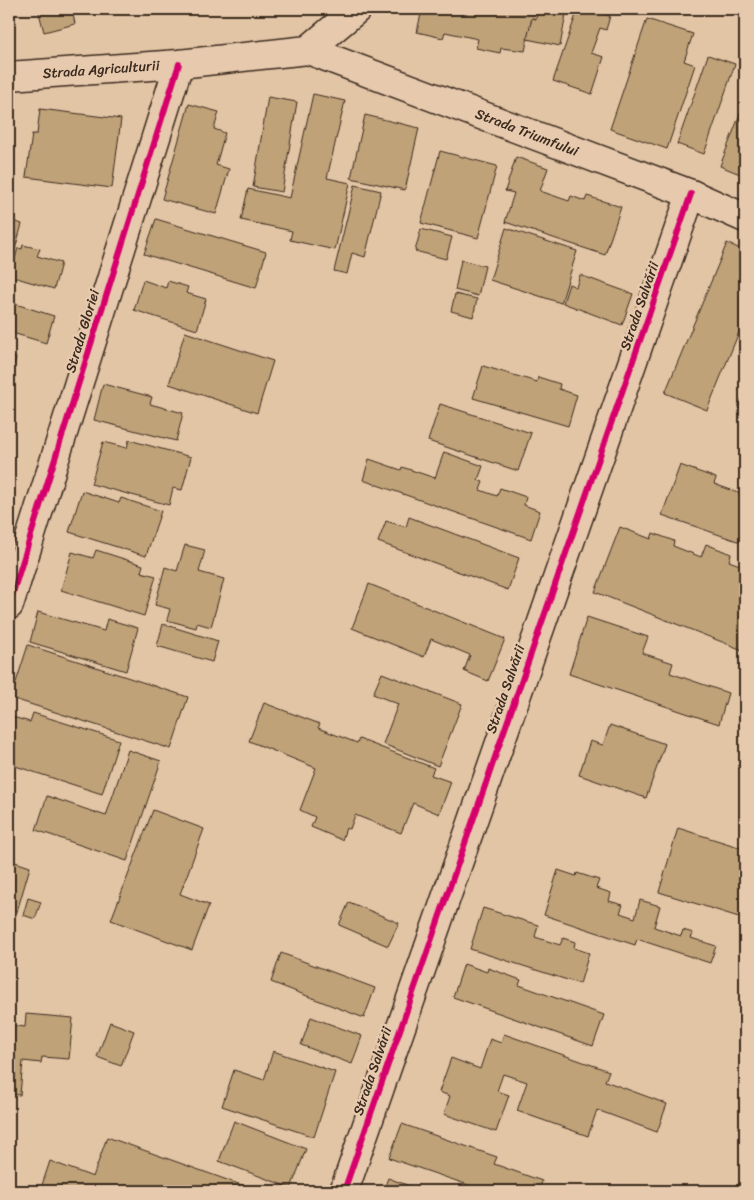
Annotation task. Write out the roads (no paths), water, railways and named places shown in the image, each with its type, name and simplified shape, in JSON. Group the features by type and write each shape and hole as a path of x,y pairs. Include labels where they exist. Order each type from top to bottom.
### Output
{"street":[{"path":"308,50 358,9"},
{"name":"Strada Agriculturii","path":"9,76 179,64 308,50"},
{"name":"Strada Triumfului","path":"308,50 691,194 745,218"},
{"name":"Strada Gloriei","path":"9,605 179,64"},
{"name":"Strada Salvării","path":"344,1191 691,194"}]}
